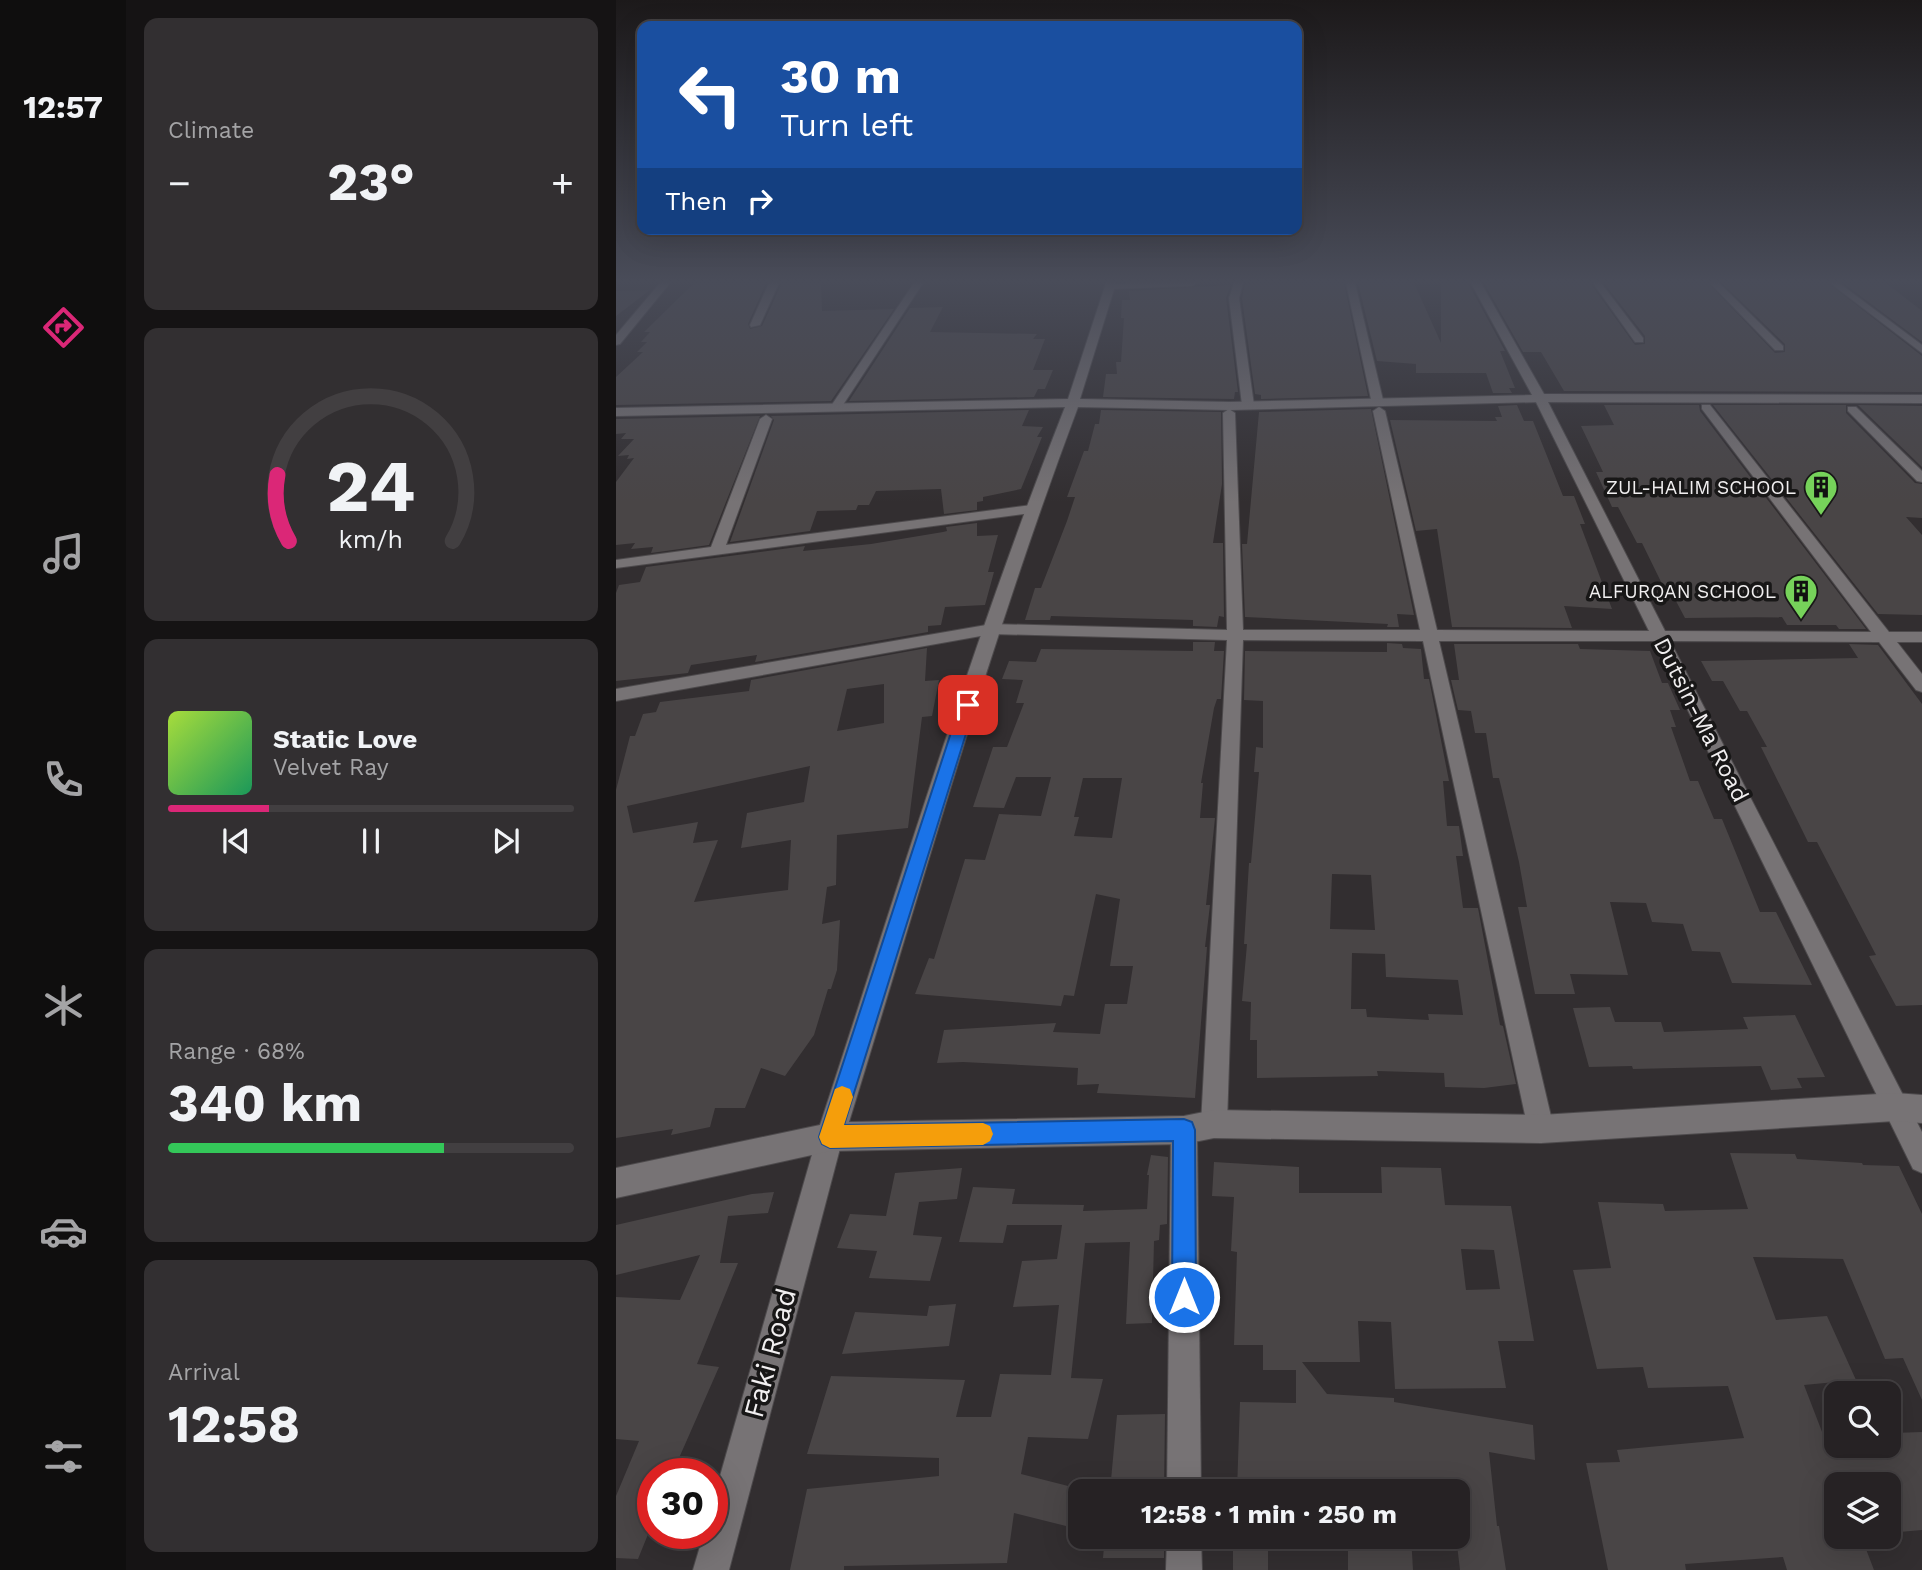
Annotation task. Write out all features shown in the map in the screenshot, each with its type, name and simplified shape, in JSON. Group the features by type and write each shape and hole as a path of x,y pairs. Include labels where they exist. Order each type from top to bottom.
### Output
{"street":[{"path":"837,406 870,356"},
{"path":"830,1137 992,629 1087,356"},
{"path":"1242,356 1248,405"},
{"path":"1366,356 1541,1129"},
{"name":"Dutsin-Ma Road","path":"1516,356 1659,637 1908,1108 1922,1160"},
{"path":"616,412 837,406 1070,408 1229,414 1542,403 1922,399"},
{"path":"1542,403 1922,408"},
{"path":"616,422 1070,408 1248,405 1378,408"},
{"path":"1706,407 1922,685"},
{"path":"1852,409 1922,478"},
{"path":"1214,1124 1235,635 1229,414"},
{"path":"717,551 766,419"},
{"path":"616,564 1032,509"},
{"path":"616,695 992,629 1235,635 1922,637"},
{"path":"616,1183 830,1137 1184,1130 1214,1124 1541,1129 1908,1108"},
{"path":"1184,1130 1184,1479"},
{"name":"Faki Road","path":"711,1570 830,1137"},
{"path":"1184,1549 1184,1570"}],"building":[{"path":"638,356 862,356 831,401 616,405 616,377"},
{"path":"878,356 1038,356 1033,370 1053,370 1045,389 1038,389 1034,397 849,401"},
{"path":"1121,356 1233,356 1238,392 1235,392 1234,399 1103,397 1106,374 1117,374 1116,362 1121,362"},
{"path":"1250,356 1360,356 1368,396 1261,399 1261,395 1255,394"},
{"path":"1376,356 1502,356 1515,388 1509,388 1512,393 1493,393 1486,373 1416,373 1416,364 1377,361"},
{"path":"1544,356 1922,356 1922,392 1564,391"},
{"path":"1517,405 1524,421 1533,421 1563,496 1574,496 1585,524 1580,524 1612,609 1564,606 1572,628 1452,627 1437,529 1416,531 1390,420 1497,421 1495,417 1502,417 1498,406"},
{"path":"1604,405 1699,405 1700,411 1866,629 1839,629 1836,625 1787,625 1782,617 1685,618 1669,588 1664,588 1642,543 1637,543 1618,507 1612,507 1596,472 1603,472 1581,426 1614,425"},
{"path":"1713,405 1846,405 1846,413 1915,483 1922,484 1922,518 1906,517 1922,535 1922,615 1878,614"},
{"path":"1858,405 1922,406 1922,467"},
{"path":"1371,409 1414,615 1397,614 1399,627 1387,627 1388,624 1245,617 1242,544 1247,544 1259,412"},
{"path":"1029,410 1022,426 1043,427 1037,437 1042,437 1021,489 983,497 983,501 977,502 977,510 944,514 941,489 876,491 869,505 858,505 856,510 817,511 810,531 730,542 774,420 771,416"},
{"path":"1101,410 1221,412 1222,484 1213,543 1223,543 1224,617 1219,616 1217,627 1193,626 1193,620 1051,616 1050,620 1025,620 1035,588 1041,588 1067,521 1075,497 1067,497 1084,451 1088,451 1095,424 1099,424"},
{"path":"760,416 709,545 651,553 653,547 631,549 635,543 616,545 616,482 634,458 627,459 629,455 618,456 634,439 621,439 626,433 616,434 616,419"},
{"path":"977,523 977,536 998,535 988,572 994,572 985,605 945,607 941,625 928,626 928,632 755,662 757,655 691,665 688,673 616,681 616,593 619,585 640,582 646,567 805,546 803,551 871,544 943,532 947,531 946,527"},
{"path":"1193,642 1215,642 1214,651 1224,651 1221,699 1217,699 1214,708 1201,783 1200,818 1215,818 1206,905 1210,905 1195,1098 1097,1093 1099,1084 1077,1085 1078,1068 937,1063 944,1030 1056,1023 1053,1032 1100,1034 1105,1004 1127,1004 1133,966 1110,966 1120,899 1096,894 1074,996 1064,995 1061,1006 915,994 929,958 934,959 965,859 985,860 999,814 1041,816 1051,777 1016,777 1004,808 973,807 993,747 1007,747 1024,703 1016,703 1023,680 1002,679 1009,661 1036,662 1041,649 1193,651","holes":["1083,778 1122,778 1112,838 1074,836 1079,817 1074,817"]},
{"path":"1387,643 1402,644 1403,648 1421,649 1424,679 1429,679 1449,781 1443,781 1447,826 1459,826 1463,856 1456,856 1463,908 1478,908 1500,1025 1503,1026 1516,1084 1484,1088 1445,1087 1444,1073 1377,1071 1378,1076 1257,1078 1257,1040 1250,1040 1251,1002 1242,1001 1247,944 1244,944 1249,863 1259,772 1254,772 1256,747 1263,748 1263,701 1244,700 1245,651 1387,652","holes":["1332,874 1371,875 1375,930 1330,929","1352,953 1385,954 1386,977 1458,980 1463,1015 1428,1014 1429,1020 1367,1017 1366,1009 1351,1009"]},
{"path":"1454,644 1578,644 1580,649 1650,651 1662,683 1668,683 1680,710 1670,710 1676,727 1671,727 1690,781 1698,781 1714,819 1722,819 1760,912 1776,912 1812,985 1732,983 1720,952 1692,951 1683,924 1652,922 1646,903 1610,902 1628,975 1570,974 1575,994 1535,994 1518,907 1527,907 1519,862 1499,778 1493,778 1486,733 1475,733 1471,711 1458,710 1451,680 1459,680"},
{"path":"1849,644 1878,645 1922,704 1922,1005 1896,1006 1869,956 1876,955 1817,842 1808,842 1761,747 1767,747 1747,711 1740,711 1723,681 1712,681 1701,661 1858,658"},
{"path":"927,648 925,681 939,680 932,716 922,717 908,828 837,835 836,885 827,887 822,924 840,920 837,970 831,989 828,989 814,1035 785,1076 761,1068 745,1108 715,1108 710,1127 671,1135 673,1129 616,1138 616,790 630,736 635,736 643,714 656,712 660,702 749,691 751,680","holes":["884,684 884,723 837,731 847,689","810,766 804,802 747,813 741,848 791,840 788,890 694,902 718,840 693,843 698,822 633,833 627,806"]},
{"path":"1610,1007 1615,1022 1661,1022 1664,1032 1748,1029 1743,1017 1795,1015 1825,1077 1797,1078 1802,1088 1771,1090 1761,1066 1633,1069 1632,1066 1589,1067 1573,1008"},
{"path":"1730,1153 1795,1154 1797,1159 1899,1166 1922,1214 1922,1400 1903,1358 1885,1359 1843,1259 1753,1257 1776,1320 1827,1316 1856,1380 1804,1385 1824,1437 1824,1458 1901,1458 1901,1433 1922,1432 1922,1530 1901,1532 1901,1472 1824,1472 1824,1549 1866,1549 1874,1570 1787,1570 1783,1557 1685,1564 1686,1570 1608,1570 1586,1463 1620,1462 1617,1450 1744,1438 1728,1386 1648,1388 1643,1367 1597,1369 1573,1270 1611,1268 1598,1202 1663,1204 1665,1211 1748,1209"},
{"path":"1151,1155 1168,1157 1167,1224 1160,1225 1159,1240 1154,1241 1152,1323 1126,1324 1130,1242 1085,1243 1071,1378 1103,1379 1088,1439 1028,1437 1021,1474 1068,1486 1066,1526 1014,1513 1007,1563 844,1566 844,1570 790,1570 807,1489 939,1476 939,1458 807,1454 831,1376 965,1380 956,1417 991,1417 1000,1374 1051,1375 1059,1305 1013,1307 1022,1261 1057,1259 1062,1225 1007,1225 1003,1243 959,1242 973,1187 1015,1189 1012,1204 1084,1205 1083,1211 1147,1209 1147,1175"},
{"path":"1214,1162 1299,1167 1299,1193 1382,1193 1381,1167 1441,1168 1445,1205 1511,1206 1534,1341 1498,1341 1506,1388 1395,1389 1391,1322 1358,1321 1360,1362 1302,1362 1327,1394 1394,1398 1394,1402 1533,1425 1535,1460 1489,1452 1497,1526 1506,1570 1460,1570 1458,1549 1470,1549 1470,1479 1237,1479 1240,1402 1296,1403 1296,1370 1263,1370 1263,1345 1234,1345 1237,1252 1231,1251 1234,1197 1212,1196","holes":["1461,1249 1494,1250 1500,1289 1466,1290"]},
{"path":"962,1168 957,1199 919,1202 913,1235 942,1237 930,1281 869,1278 877,1251 837,1248 850,1214 886,1216 895,1173"},
{"path":"774,1192 768,1213 728,1216 720,1263 738,1263 697,1364 719,1367 679,1458 637,1458 637,1549 642,1549 638,1559 616,1558 616,1496 639,1441 616,1439 616,1297 680,1300 700,1255 616,1275 616,1225 752,1194"},
{"path":"956,1304 949,1346 842,1354 855,1312 927,1316 929,1306"},
{"path":"1165,1414 1164,1479 1111,1479 1117,1415"},
{"path":"1104,1549 1164,1549 1164,1558 1103,1558"},
{"path":"1233,1549 1268,1549 1268,1570 1233,1570"},
{"path":"1348,1549 1412,1549 1413,1570 1348,1570"}],"slow traffic":[{"path":"842,1097 830,1137 983,1134"}],"place":[{"name":"ZUL-HALIM SCHOOL","path":"1821,517"},
{"name":"ALFURQAN SCHOOL","path":"1801,621"}],"route":[{"path":"968,705 830,1137 1184,1130 1184,1297"}]}
